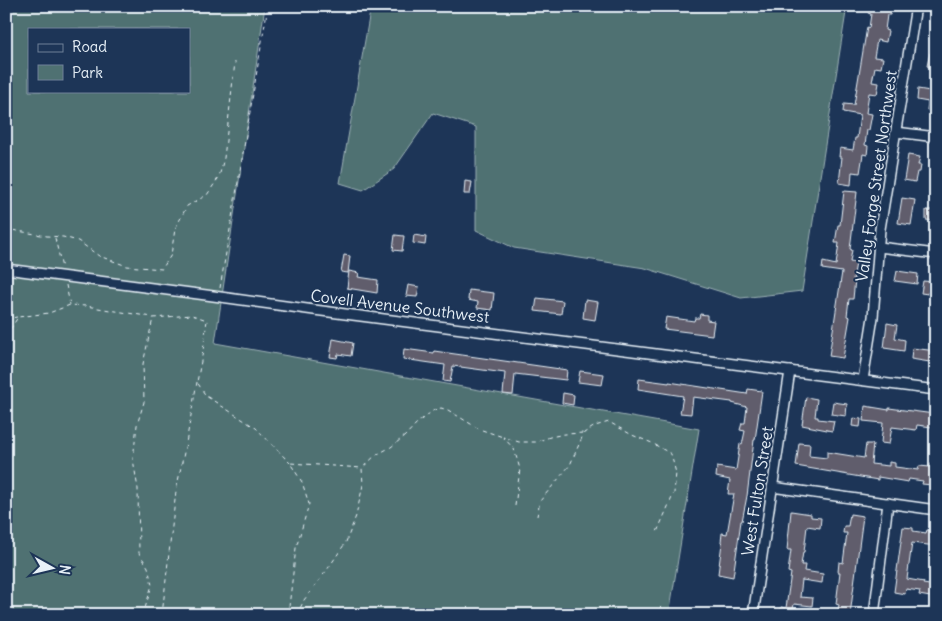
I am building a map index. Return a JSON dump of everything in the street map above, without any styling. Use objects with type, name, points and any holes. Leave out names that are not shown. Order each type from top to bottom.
[{"type":"street","name":"Valley Forge Street Northwest","points":[[863,380],[873,317],[878,247],[916,6]]},
{"type":"street","points":[[896,132],[936,137]]},
{"type":"street","points":[[878,247],[936,254]]},
{"type":"street","name":"Covell Avenue Southwest","points":[[6,269],[323,312],[936,390]]},
{"type":"street","name":"West Fulton Street","points":[[753,615],[790,371]]},
{"type":"street","points":[[772,487],[936,510]]},
{"type":"street","points":[[880,615],[875,614],[888,503]]},
{"type":"path","points":[[219,297],[268,6]]},
{"type":"path","points":[[6,229],[63,237],[78,241],[99,256],[127,266],[162,269],[171,255],[175,229],[187,206],[207,195],[219,177],[224,158],[235,62]]},
{"type":"path","points":[[55,237],[62,269]]},
{"type":"path","points":[[65,284],[70,305]]},
{"type":"path","points":[[6,319],[48,313],[70,305],[153,318],[192,315],[207,320],[203,351],[176,491],[162,615]]},
{"type":"path","points":[[6,336],[18,317]]},
{"type":"path","points":[[143,615],[152,585],[148,567],[139,553],[138,489],[133,459],[137,425],[144,402],[143,364],[153,318]]},
{"type":"path","points":[[197,382],[206,396],[256,428],[290,463],[302,482],[309,504],[296,548],[288,615]]},
{"type":"path","points":[[290,463],[362,468],[376,455],[405,436],[418,422],[434,410],[441,408],[448,410],[479,429],[519,442],[536,442],[565,434],[584,434]]},
{"type":"path","points":[[537,516],[540,501],[570,465],[584,434],[595,426],[609,422],[671,454],[676,473],[674,493],[657,532]]},
{"type":"path","points":[[503,437],[514,449],[520,469],[515,506]]},
{"type":"path","points":[[297,615],[304,600],[346,542],[356,516],[363,485],[362,468]]},
{"type":"green space","points":[[6,6],[265,6],[215,343],[699,429],[669,615],[6,615]]},
{"type":"green space","points":[[371,6],[847,6],[802,291],[741,298],[645,268],[514,248],[476,230],[476,127],[433,113],[394,169],[363,190],[340,183]]},
{"type":"building","points":[[891,6],[890,15],[887,15],[885,30],[888,31],[886,42],[877,40],[874,57],[883,58],[881,68],[875,67],[872,82],[879,83],[877,94],[869,93],[866,113],[872,114],[865,145],[868,146],[867,155],[863,154],[860,173],[852,172],[851,185],[839,183],[842,157],[839,157],[840,148],[853,150],[855,138],[857,138],[860,115],[843,112],[844,104],[854,105],[867,27],[869,28],[871,14],[868,13],[869,7]]},
{"type":"building","points":[[930,53],[936,54],[936,68],[927,66]]},
{"type":"building","points":[[918,89],[936,92],[936,111],[927,110],[928,102],[917,100]]},
{"type":"building","points":[[908,155],[920,157],[918,165],[921,165],[920,172],[917,172],[915,182],[904,180]]},
{"type":"building","points":[[465,181],[472,182],[470,194],[464,194]]},
{"type":"building","points":[[844,191],[857,192],[850,249],[852,250],[850,262],[856,263],[853,279],[855,279],[853,299],[849,299],[847,316],[850,317],[843,358],[829,356],[842,272],[822,269],[823,262],[836,265],[839,243],[835,243],[838,225],[840,225]]},
{"type":"building","points":[[902,198],[915,200],[911,225],[898,223]]},
{"type":"building","points":[[926,210],[936,210],[936,221],[926,220]]},
{"type":"building","points":[[395,235],[404,236],[402,251],[393,250]]},
{"type":"building","points":[[414,235],[426,237],[425,245],[413,243]]},
{"type":"building","points":[[344,255],[350,256],[348,273],[341,272]]},
{"type":"building","points":[[349,271],[359,273],[358,277],[378,280],[377,293],[347,288]]},
{"type":"building","points":[[897,271],[918,274],[917,284],[895,281]]},
{"type":"building","points":[[923,281],[936,282],[936,293],[921,293]]},
{"type":"building","points":[[408,285],[419,287],[417,297],[406,296]]},
{"type":"building","points":[[469,290],[494,293],[492,310],[477,308],[478,302],[468,300]]},
{"type":"building","points":[[537,298],[563,301],[561,314],[535,311]]},
{"type":"building","points":[[585,300],[598,302],[595,320],[583,318]]},
{"type":"building","points":[[700,314],[707,315],[707,320],[714,321],[712,335],[664,329],[666,317],[694,321],[695,318],[699,318]]},
{"type":"building","points":[[887,323],[897,325],[895,338],[905,340],[904,351],[884,348]]},
{"type":"building","points":[[333,339],[353,343],[351,356],[338,354],[337,358],[330,357]]},
{"type":"building","points":[[912,348],[936,351],[936,363],[911,359]]},
{"type":"building","points":[[404,349],[434,353],[434,351],[567,370],[566,380],[515,374],[513,395],[503,394],[505,373],[453,366],[450,382],[443,381],[445,365],[403,359]]},
{"type":"building","points":[[580,371],[604,374],[602,385],[578,382]]},
{"type":"building","points":[[639,379],[747,394],[748,389],[762,391],[733,577],[718,574],[722,533],[727,534],[734,494],[728,494],[730,480],[716,477],[717,467],[736,470],[740,444],[742,445],[745,431],[740,430],[742,423],[745,423],[747,407],[732,402],[693,397],[691,414],[680,413],[683,396],[638,389]]},
{"type":"building","points":[[563,393],[574,395],[573,405],[562,403]]},
{"type":"building","points":[[806,397],[817,399],[815,417],[834,421],[832,431],[802,425]]},
{"type":"building","points":[[833,402],[847,404],[846,416],[831,414]]},
{"type":"building","points":[[865,406],[934,414],[932,427],[917,425],[916,430],[892,427],[889,444],[881,443],[883,423],[863,421]]},
{"type":"building","points":[[853,418],[861,419],[860,427],[852,426]]},
{"type":"building","points":[[799,443],[810,444],[809,456],[827,458],[827,452],[864,458],[866,444],[873,444],[871,464],[889,466],[889,462],[895,463],[895,467],[918,470],[919,466],[930,467],[930,464],[936,465],[936,483],[932,482],[932,485],[922,484],[923,481],[909,479],[908,482],[878,477],[878,480],[796,466]]},
{"type":"building","points":[[791,511],[811,514],[811,517],[821,518],[820,528],[807,526],[801,565],[805,565],[804,571],[823,574],[822,583],[802,580],[800,597],[813,598],[812,606],[794,604],[792,615],[780,615],[781,607],[786,608],[791,573],[788,572],[791,550],[787,550]]},
{"type":"building","points":[[850,514],[863,516],[850,615],[837,615],[839,605],[836,604],[840,572],[838,572],[839,562],[843,563],[847,533],[843,533],[844,526],[848,526]]},
{"type":"building","points":[[903,527],[913,528],[913,531],[926,533],[927,530],[936,531],[936,546],[912,543],[907,579],[936,586],[936,598],[919,595],[920,591],[906,589],[905,594],[894,592]]}]
